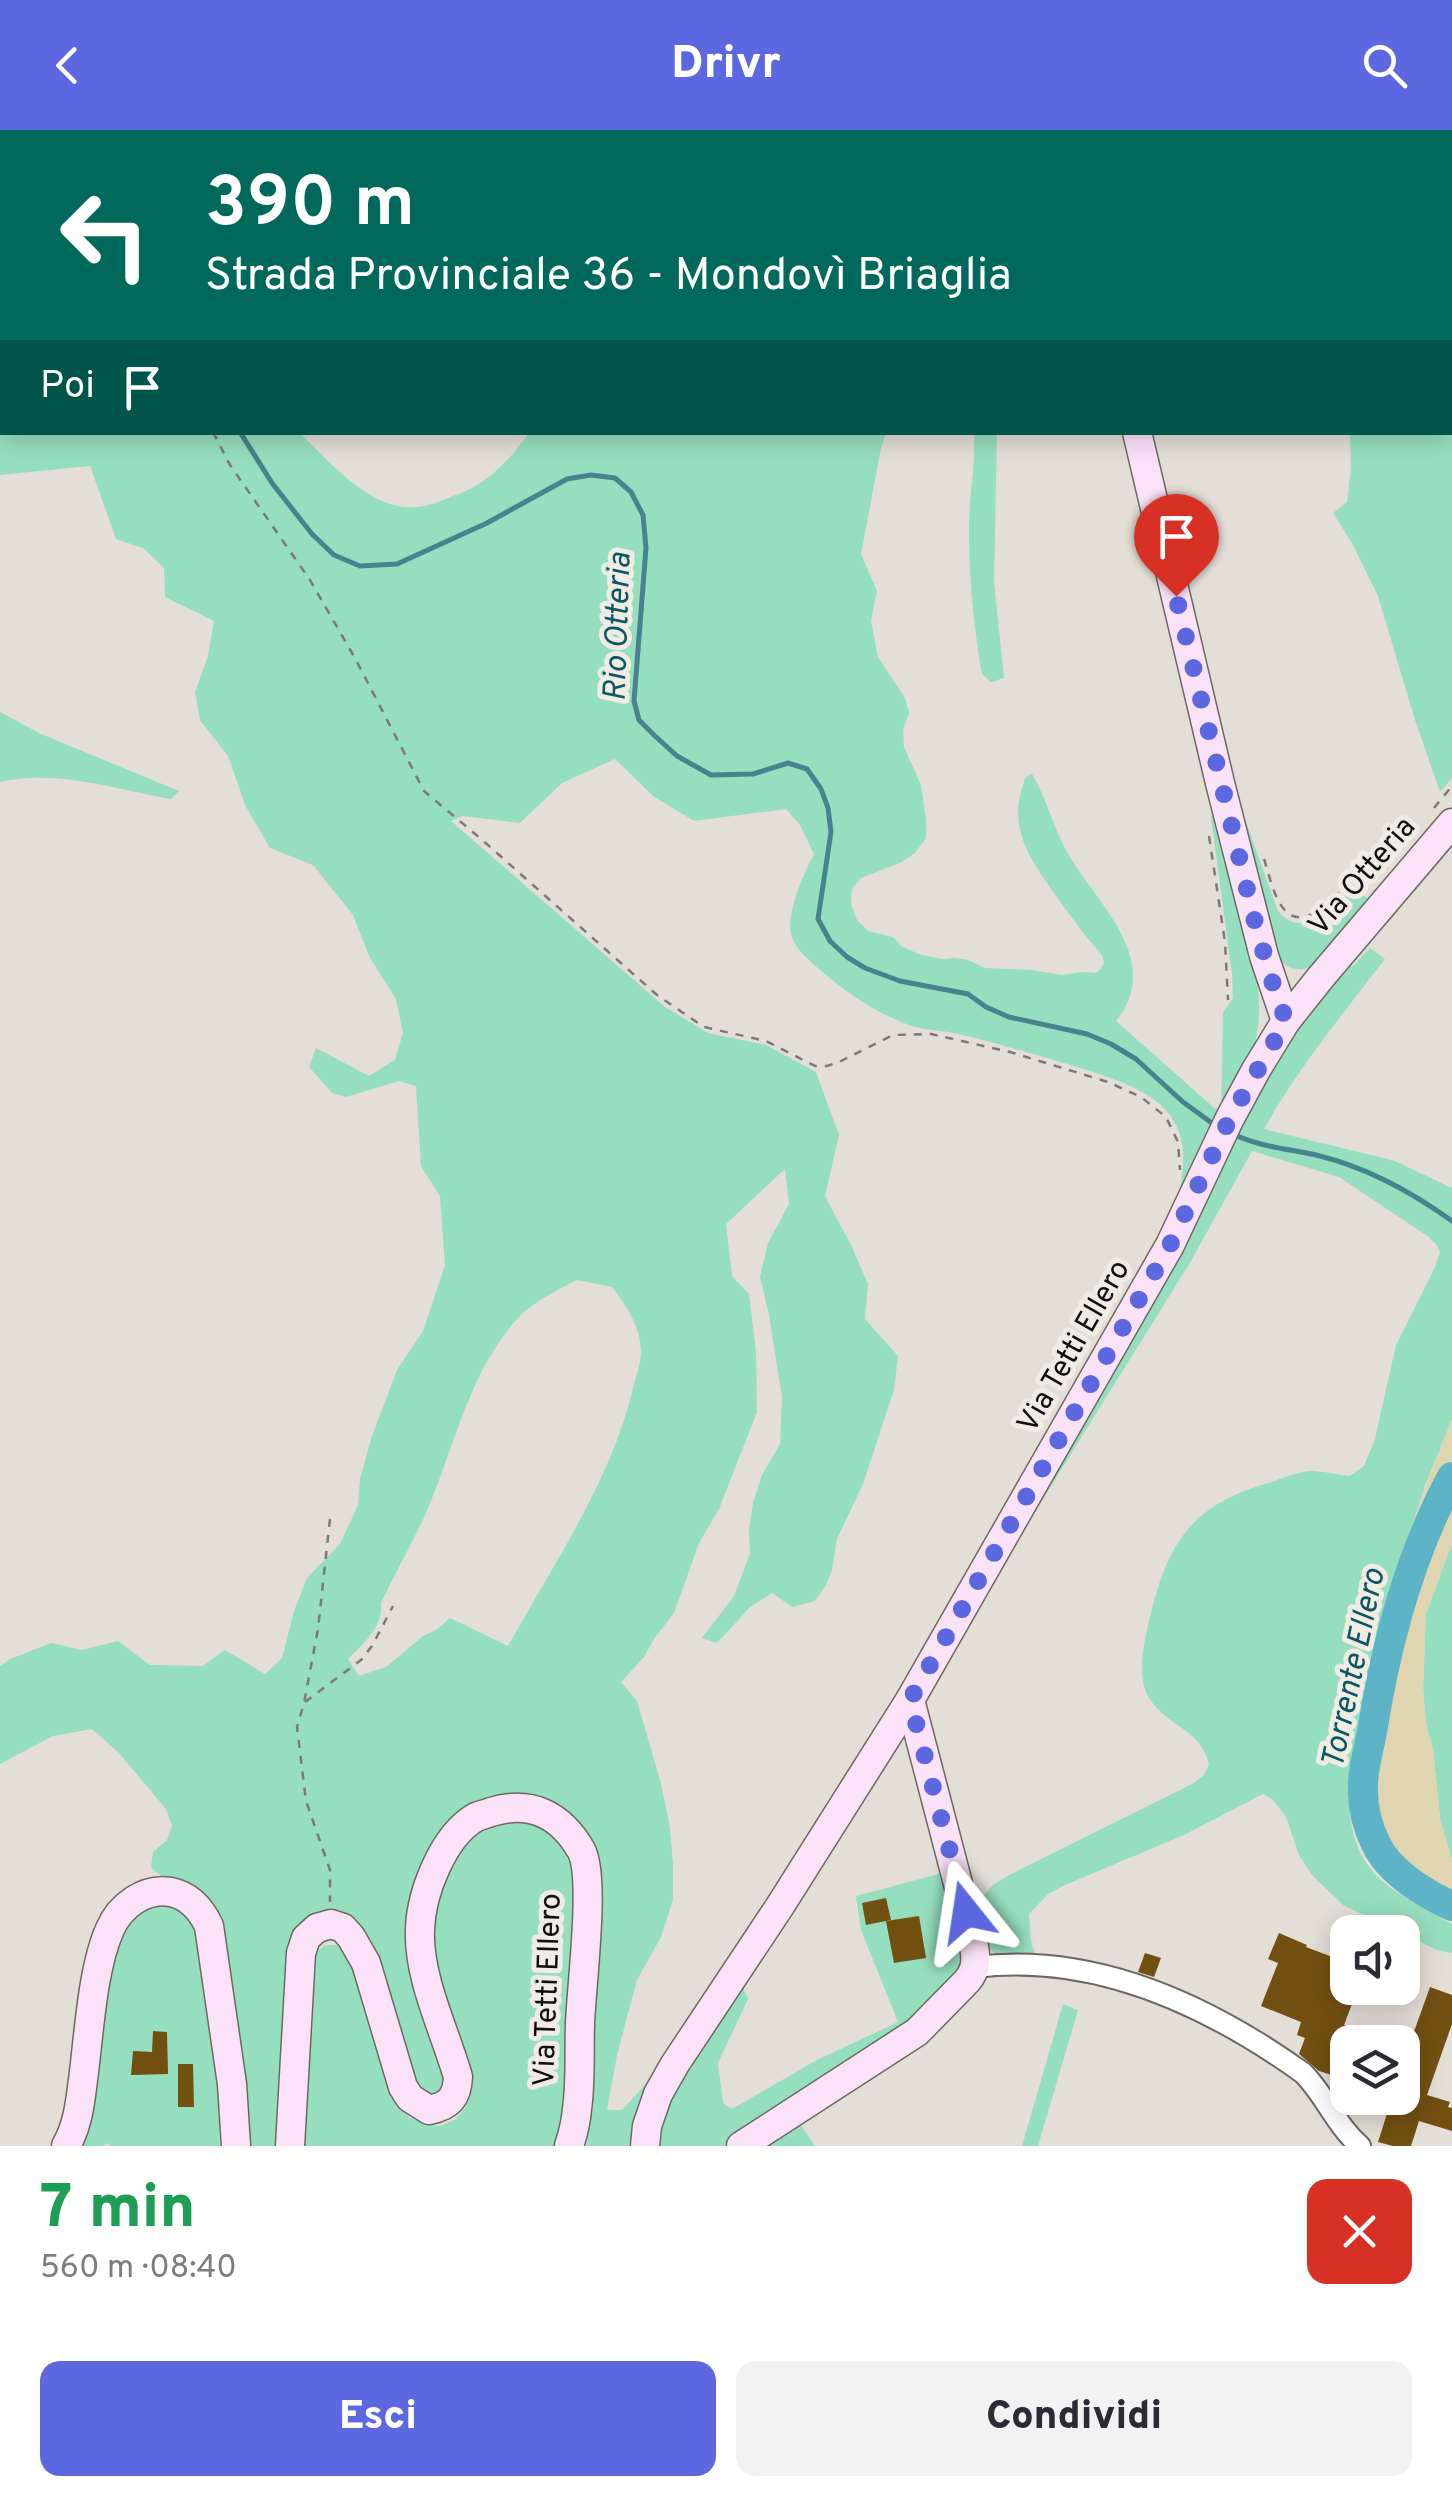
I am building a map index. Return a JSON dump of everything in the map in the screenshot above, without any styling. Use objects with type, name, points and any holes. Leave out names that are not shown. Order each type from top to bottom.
[{"type":"main road","points":[[1139,435],[1220,783],[1264,956],[1286,1021]]},
{"type":"main road","name":"Via Otteria","points":[[1286,1021],[1440,819]]},
{"type":"main road","name":"Via Tetti Ellero","points":[[644,2146],[658,2094],[675,2064],[910,1700],[1170,1245],[1224,1130],[1286,1021]]},
{"type":"main road","points":[[742,2146],[917,2032],[968,1982],[975,1967],[973,1940],[910,1700]]},
{"type":"main road","name":"Via Tetti Ellero","points":[[331,1924],[351,1936],[366,1963],[410,2098],[429,2110],[448,2104],[455,2095],[458,2077],[424,1969],[420,1931],[432,1875],[458,1833],[476,1817],[516,1806],[534,1808],[568,1832],[584,1858],[587,1905],[578,2106],[570,2146]]},
{"type":"main road","points":[[66,2146],[76,2121],[97,1976],[110,1928],[131,1902],[165,1891],[192,1902],[209,1926],[232,2084],[236,2146]]},
{"type":"main road","points":[[290,2146],[301,1954],[306,1938],[317,1928],[331,1924]]},
{"type":"street","points":[[975,1967],[1082,1969],[1186,2003],[1303,2073],[1338,2124],[1360,2146]]},
{"type":"path","points":[[215,435],[230,466],[310,580],[424,792],[657,995],[704,1027],[766,1041],[815,1066],[839,1062],[894,1035],[930,1034],[1010,1052],[1108,1082],[1141,1097],[1166,1116],[1178,1146],[1178,1179]]},
{"type":"path","points":[[1440,819],[1452,786]]},
{"type":"path","points":[[1208,825],[1225,942],[1228,1000]]},
{"type":"path","points":[[1262,854],[1280,905],[1294,917],[1311,914],[1332,897],[1360,886],[1380,872]]},
{"type":"path","points":[[330,1518],[318,1629],[297,1726],[306,1801],[330,1870],[331,1924]]},
{"type":"path","points":[[304,1703],[362,1660],[393,1606]]},
{"type":"green space","points":[[0,435],[302,435],[367,493],[399,506],[415,507],[439,502],[486,479],[527,435],[885,435],[861,554],[877,591],[871,621],[878,657],[905,698],[909,713],[903,730],[904,747],[921,785],[926,838],[915,853],[900,863],[861,878],[852,889],[851,904],[857,920],[868,931],[893,937],[901,946],[921,955],[968,960],[985,968],[1062,975],[1096,973],[1101,969],[1102,955],[1044,879],[1022,838],[1020,794],[1026,777],[1032,774],[1067,852],[1121,933],[1130,954],[1133,976],[1129,998],[1116,1021],[1221,1114],[1223,1012],[1233,998],[1211,817],[1214,800],[1255,958],[1258,1025],[1254,1048],[1179,1199],[1183,1161],[1180,1134],[1170,1115],[1149,1096],[1113,1079],[1057,1061],[967,1036],[909,1025],[850,994],[804,955],[790,926],[795,898],[814,854],[800,825],[786,809],[694,821],[653,796],[615,759],[562,783],[520,823],[462,816],[451,821],[665,1007],[708,1033],[766,1045],[816,1072],[839,1135],[825,1196],[868,1284],[865,1319],[898,1356],[894,1390],[863,1484],[837,1539],[826,1585],[815,1601],[792,1607],[772,1593],[749,1608],[717,1643],[702,1638],[734,1596],[750,1554],[753,1503],[762,1475],[780,1444],[782,1397],[760,1277],[768,1243],[789,1204],[785,1169],[726,1224],[732,1276],[749,1294],[756,1352],[757,1412],[719,1509],[699,1543],[674,1613],[644,1657],[621,1682],[637,1701],[660,1780],[673,1862],[673,1900],[661,1937],[637,1980],[607,2110],[622,2110],[661,2067],[635,2146],[586,2146],[593,2085],[593,1852],[499,1800],[420,1883],[449,2076],[441,2092],[432,2096],[415,2085],[373,1944],[351,1919],[318,1915],[282,2146],[246,2146],[218,1915],[203,1896],[169,1881],[151,1867],[153,1852],[167,1840],[172,1825],[166,1809],[119,1753],[92,1729],[53,1736],[0,1764],[0,1666],[51,1643],[82,1650],[118,1641],[150,1665],[203,1666],[225,1650],[265,1674],[282,1658],[307,1578],[340,1544],[358,1505],[360,1479],[371,1439],[397,1370],[423,1331],[445,1265],[440,1196],[421,1166],[416,1086],[399,1081],[346,1097],[332,1093],[309,1067],[316,1048],[369,1076],[395,1060],[403,1033],[396,999],[369,956],[353,915],[313,865],[270,848],[246,807],[228,756],[200,720],[195,692],[208,656],[214,621],[165,597],[164,568],[143,548],[116,539],[90,466],[0,475]],"holes":[[[577,1280],[612,1287],[627,1309],[640,1341],[641,1359],[623,1422],[580,1521],[508,1646],[450,1618],[386,1667],[359,1676],[348,1659],[376,1627],[381,1603],[426,1513],[464,1411],[501,1339],[531,1307]]]},
{"type":"green space","points":[[974,435],[997,435],[994,582],[1004,678],[991,682],[982,674],[971,587],[969,521]]},
{"type":"green space","points":[[1350,435],[1452,435],[1452,778],[1440,792],[1378,596],[1333,513],[1347,502]]},
{"type":"green space","points":[[0,712],[41,734],[179,791],[171,799],[64,779],[0,782]]},
{"type":"green space","points":[[1237,805],[1278,911],[1286,919],[1308,921],[1339,899],[1359,892],[1370,900],[1312,967],[1291,968],[1275,954]]},
{"type":"green space","points":[[1370,948],[1385,959],[1306,1063],[1264,1129],[1395,1161],[1452,1188],[1452,1419],[1425,1486],[1375,1642],[1349,1790],[1350,1818],[1364,1859],[1391,1888],[1452,1924],[1452,1953],[1420,1942],[1420,1915],[1364,1915],[1343,1905],[1312,1875],[1299,1855],[1286,1817],[1263,1794],[1184,1835],[1048,1894],[1029,1914],[1031,1942],[1038,1962],[1002,1961],[988,1947],[975,1905],[993,1885],[1194,1783],[1209,1764],[1197,1741],[1153,1704],[1142,1674],[1144,1644],[1157,1591],[1175,1547],[1187,1530],[1220,1503],[1290,1475],[1312,1471],[1350,1476],[1364,1466],[1375,1439],[1396,1345],[1440,1252],[1429,1237],[1339,1177],[1252,1151],[1188,1266],[995,1576],[1240,1122],[1292,1034],[1348,964],[1352,967]]},
{"type":"green space","points":[[1452,1543],[1452,1860],[1440,1818],[1423,1688],[1426,1614]]},
{"type":"green space","points":[[520,1819],[543,1830],[559,1845],[578,1887],[565,2146],[300,2146],[314,1955],[325,1945],[338,1945],[356,1974],[390,2091],[399,2106],[409,2117],[440,2126],[456,2119],[466,2107],[471,2091],[470,2071],[434,1966],[432,1900],[454,1854],[485,1824]]},
{"type":"green space","points":[[946,1872],[961,1932],[962,1971],[902,2030],[729,2146],[655,2146],[678,2081],[740,1981],[748,1999],[718,2063],[723,2103],[732,2109],[815,2061],[898,2022],[861,1930],[856,1896]]},
{"type":"green space","points":[[177,1903],[197,1929],[217,2063],[220,2146],[79,2146],[111,1963],[120,1936],[129,1919],[142,1907]]},
{"type":"green space","points":[[1063,2004],[1078,2010],[1038,2146],[1022,2146]]},
{"type":"green space","points":[[796,2118],[815,2146],[754,2146]]},
{"type":"sand","points":[[1452,1419],[1452,1543],[1426,1614],[1423,1688],[1440,1818],[1452,1860],[1452,1914],[1405,1888],[1376,1862],[1356,1823],[1350,1786],[1385,1613],[1409,1534]]},
{"type":"building","points":[[886,1898],[891,1920],[866,1925],[862,1903]]},
{"type":"building","points":[[919,1916],[926,1958],[894,1963],[886,1921]]},
{"type":"building","points":[[1279,1933],[1330,1956],[1330,2005],[1352,2005],[1344,2025],[1330,2025],[1330,2074],[1319,2071],[1299,2054],[1305,2038],[1297,2035],[1301,2022],[1261,2006],[1278,1963],[1268,1959]]},
{"type":"building","points":[[1145,1953],[1161,1958],[1154,1977],[1138,1972]]},
{"type":"building","points":[[1430,1987],[1452,1995],[1452,2024],[1427,2095],[1450,2102],[1452,2131],[1419,2121],[1411,2146],[1393,2146],[1378,2142],[1387,2115],[1420,2115],[1420,2025],[1416,2025]]},
{"type":"building","points":[[153,2031],[167,2032],[168,2074],[131,2075],[133,2051],[152,2052]]},
{"type":"building","points":[[178,2064],[193,2064],[194,2107],[178,2107]]},
{"type":"waterway","name":"Rio Otteria","points":[[242,435],[272,483],[312,534],[334,555],[360,566],[397,564],[487,523],[567,479],[591,475],[615,478],[631,492],[643,515],[646,548],[634,701],[639,720],[677,756],[711,775],[753,774],[788,763],[807,769],[828,808],[831,832],[818,919],[830,941],[865,968],[900,981],[968,994],[1009,1017],[1087,1034],[1111,1044],[1136,1059],[1216,1126]]},
{"type":"waterway","name":"Rio Otteria","points":[[1231,1133],[1373,1174],[1452,1221]]},
{"type":"waterway","name":"Torrente Ellero","points":[[1452,1477],[1423,1538],[1401,1601],[1378,1699],[1363,1793],[1368,1823],[1382,1854],[1409,1881],[1452,1906]]},
{"type":"route","points":[[966,1912],[910,1700],[1170,1245],[1230,1118],[1286,1021],[1255,922],[1176,596]]}]
